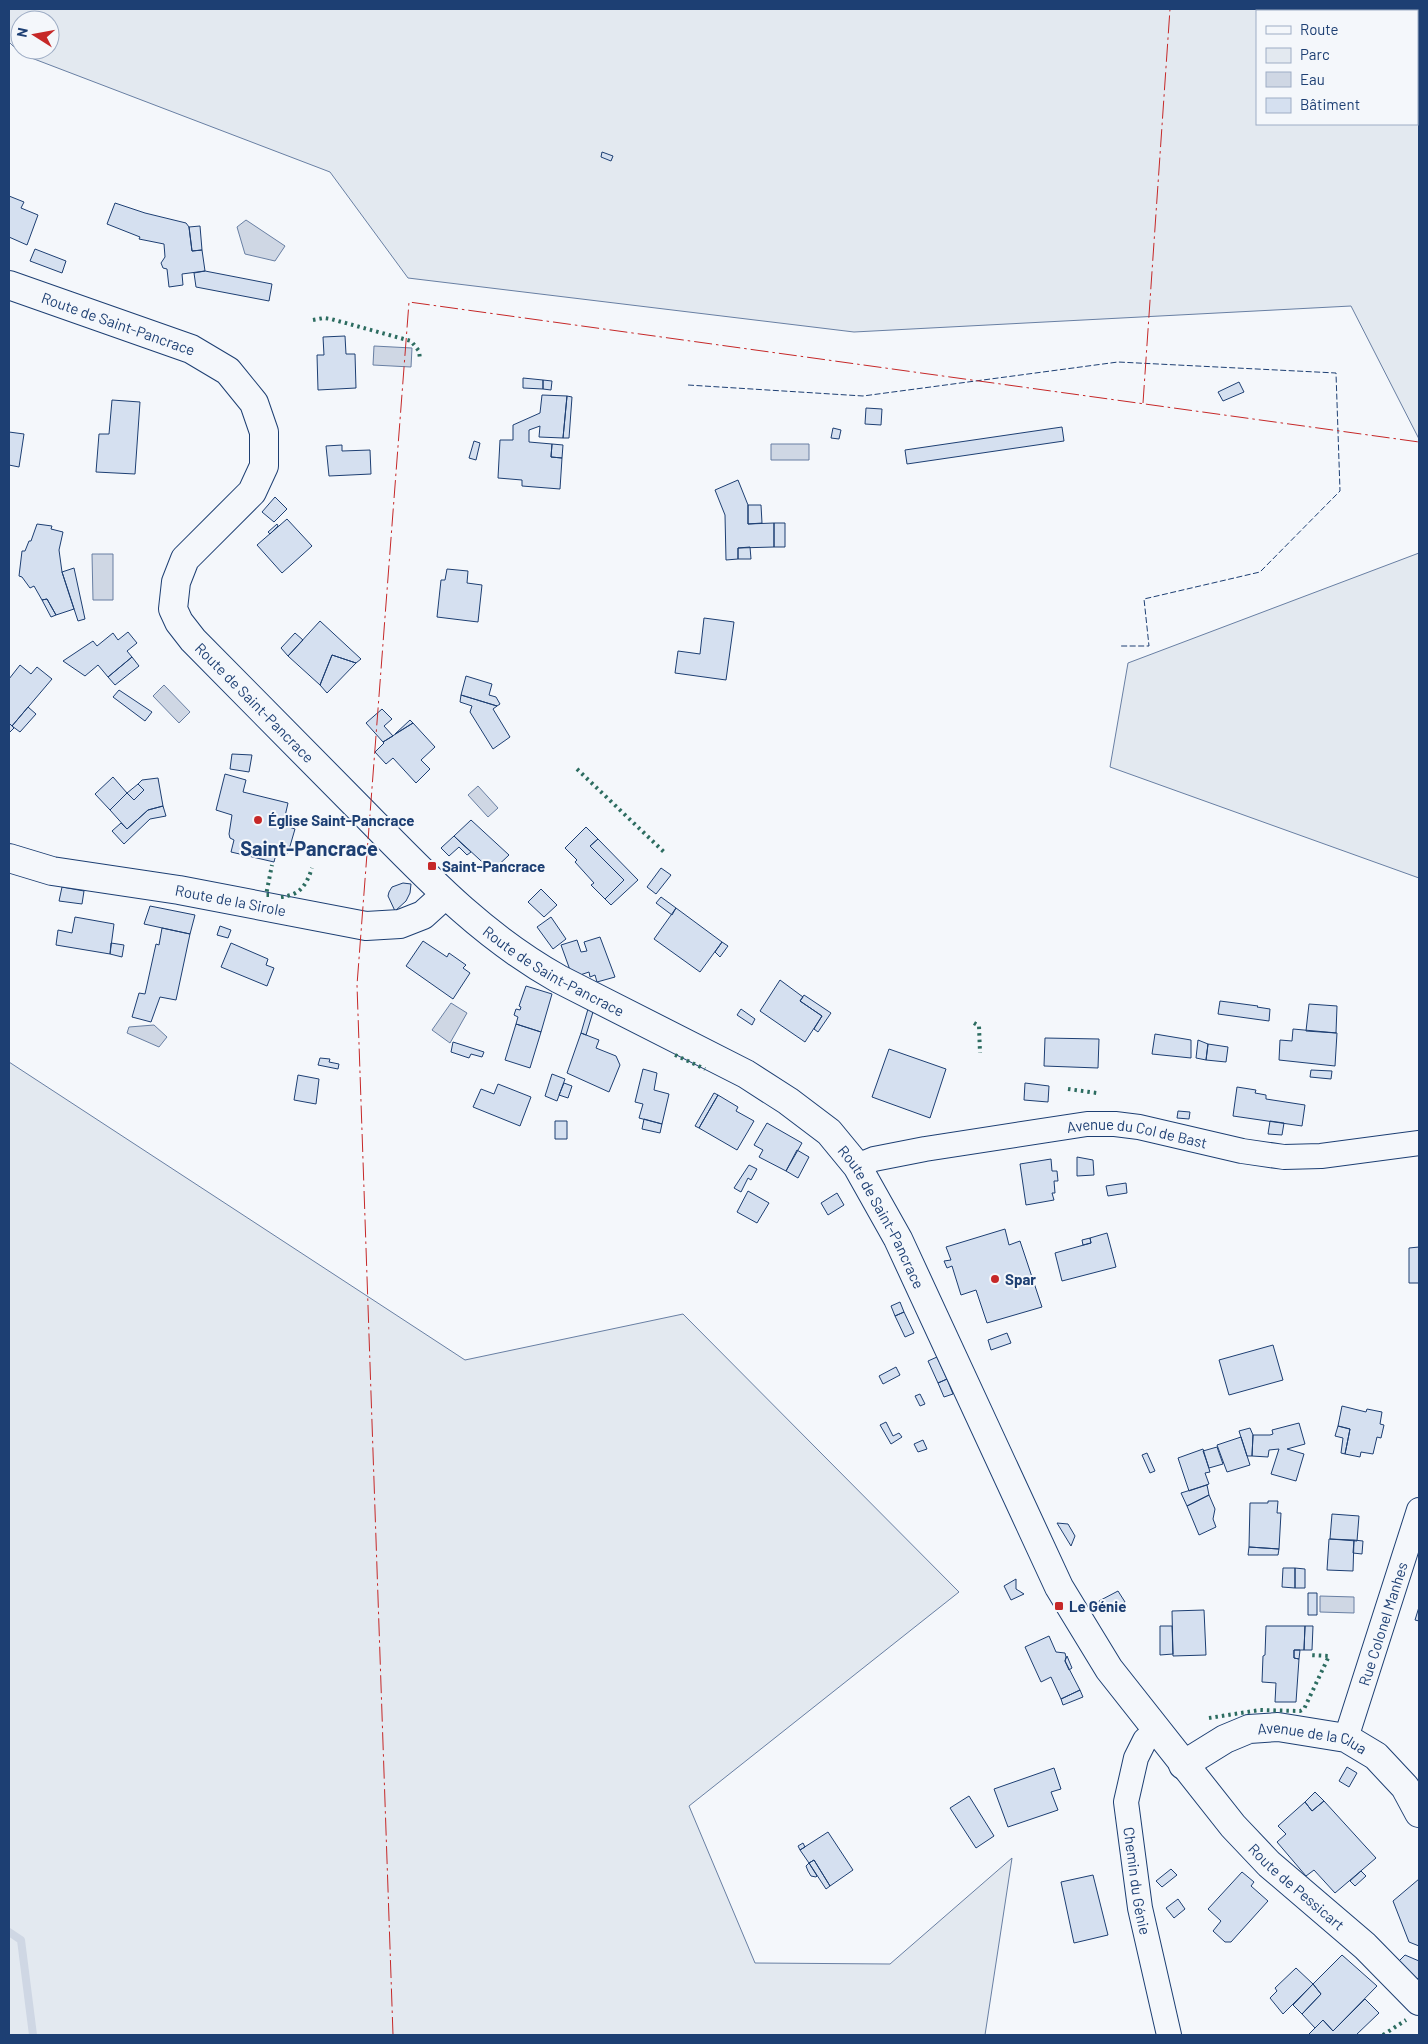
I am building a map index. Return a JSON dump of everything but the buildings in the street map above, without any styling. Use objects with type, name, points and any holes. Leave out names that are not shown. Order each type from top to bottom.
[{"type":"street","name":"Route de Saint-Pancrace","points":[[9,285],[190,349],[228,371],[254,402],[264,432],[264,466],[252,492],[185,559],[176,582],[173,609],[179,622],[193,640],[445,895],[485,930],[536,966],[746,1074],[788,1101],[828,1132],[857,1166],[898,1239],[1059,1587],[1109,1669],[1183,1764]]},
{"type":"street","name":"Route de la Sirole","points":[[9,858],[52,871],[179,890],[366,926],[400,924],[423,915],[445,895]]},
{"type":"street","name":"Avenue du Col de Bast","points":[[857,1166],[874,1160],[925,1149],[1087,1124],[1115,1124],[1139,1127],[1242,1151],[1284,1157],[1320,1156],[1419,1144]]},
{"type":"street","name":"Rue Colonel Manhes","points":[[1346,1738],[1419,1510]]},
{"type":"street","name":"Avenue de la Clua","points":[[1183,1764],[1225,1739],[1249,1729],[1278,1727],[1346,1738],[1376,1756],[1405,1788],[1419,1813]]},
{"type":"street","name":"Chemin du Génie","points":[[1156,1730],[1145,1740],[1136,1758],[1126,1802],[1140,1908],[1169,2035]]},
{"type":"street","name":"Route de Pessicart","points":[[1183,1764],[1233,1826],[1269,1864],[1365,1946],[1419,2001]]},
{"type":"green space","points":[[9,9],[1419,9],[1419,439],[1351,306],[854,332],[408,278],[330,172],[37,60],[60,60],[60,10],[10,10],[10,43]]},
{"type":"green space","points":[[1419,553],[1419,878],[1110,767],[1128,663]]},
{"type":"green space","points":[[9,1062],[465,1360],[683,1314],[959,1592],[689,1806],[755,1963],[890,1964],[1012,1858],[985,2035],[9,2035]]},
{"type":"water","points":[[246,220],[285,246],[275,261],[245,254],[237,227]]},
{"type":"water","points":[[374,346],[412,348],[411,367],[373,365]]},
{"type":"water","points":[[771,444],[809,444],[809,460],[771,460]]},
{"type":"water","points":[[92,554],[113,554],[113,600],[93,600]]},
{"type":"water","points":[[164,685],[190,712],[179,723],[153,696]]},
{"type":"water","points":[[478,786],[498,808],[488,817],[468,795]]},
{"type":"water","points":[[451,1003],[467,1013],[450,1043],[432,1030]]},
{"type":"water","points":[[154,1025],[167,1037],[159,1047],[127,1033],[129,1027]]},
{"type":"water","points":[[1320,1596],[1354,1597],[1354,1613],[1320,1612]]},
{"type":"waterway","points":[[9,1932],[21,1940],[33,2035]]},
{"type":"hedge","points":[[313,320],[331,319],[411,341],[419,351],[420,359]]},
{"type":"hedge","points":[[577,769],[664,852]]},
{"type":"hedge","points":[[269,895],[266,895],[272,865]]},
{"type":"hedge","points":[[281,897],[298,892],[305,885],[312,868]]},
{"type":"hedge","points":[[974,1023],[979,1026],[980,1053]]},
{"type":"hedge","points":[[675,1055],[705,1069]]},
{"type":"hedge","points":[[1068,1089],[1097,1093]]},
{"type":"hedge","points":[[1209,1718],[1260,1710],[1300,1711],[1304,1709],[1329,1656],[1309,1655]]},
{"type":"hedge","points":[[1383,2035],[1406,2020]]},
{"type":"fence","points":[[688,385],[863,396],[1118,362],[1336,373],[1340,491],[1260,572],[1144,599],[1149,646],[1120,646]]},
{"type":"power","points":[[1143,403],[1170,9]]},
{"type":"power","points":[[393,2035],[357,985],[409,302],[1419,442]]},
{"type":"place","name":"Église Saint-Pancrace","points":[[258,820]]},
{"type":"place","name":"Saint-Pancrace","points":[[432,866]]},
{"type":"place","name":"Spar","points":[[995,1279]]},
{"type":"place","name":"Le Génie","points":[[1059,1606]]},
{"type":"district","name":"Saint-Pancrace","points":[[309,848]]}]
